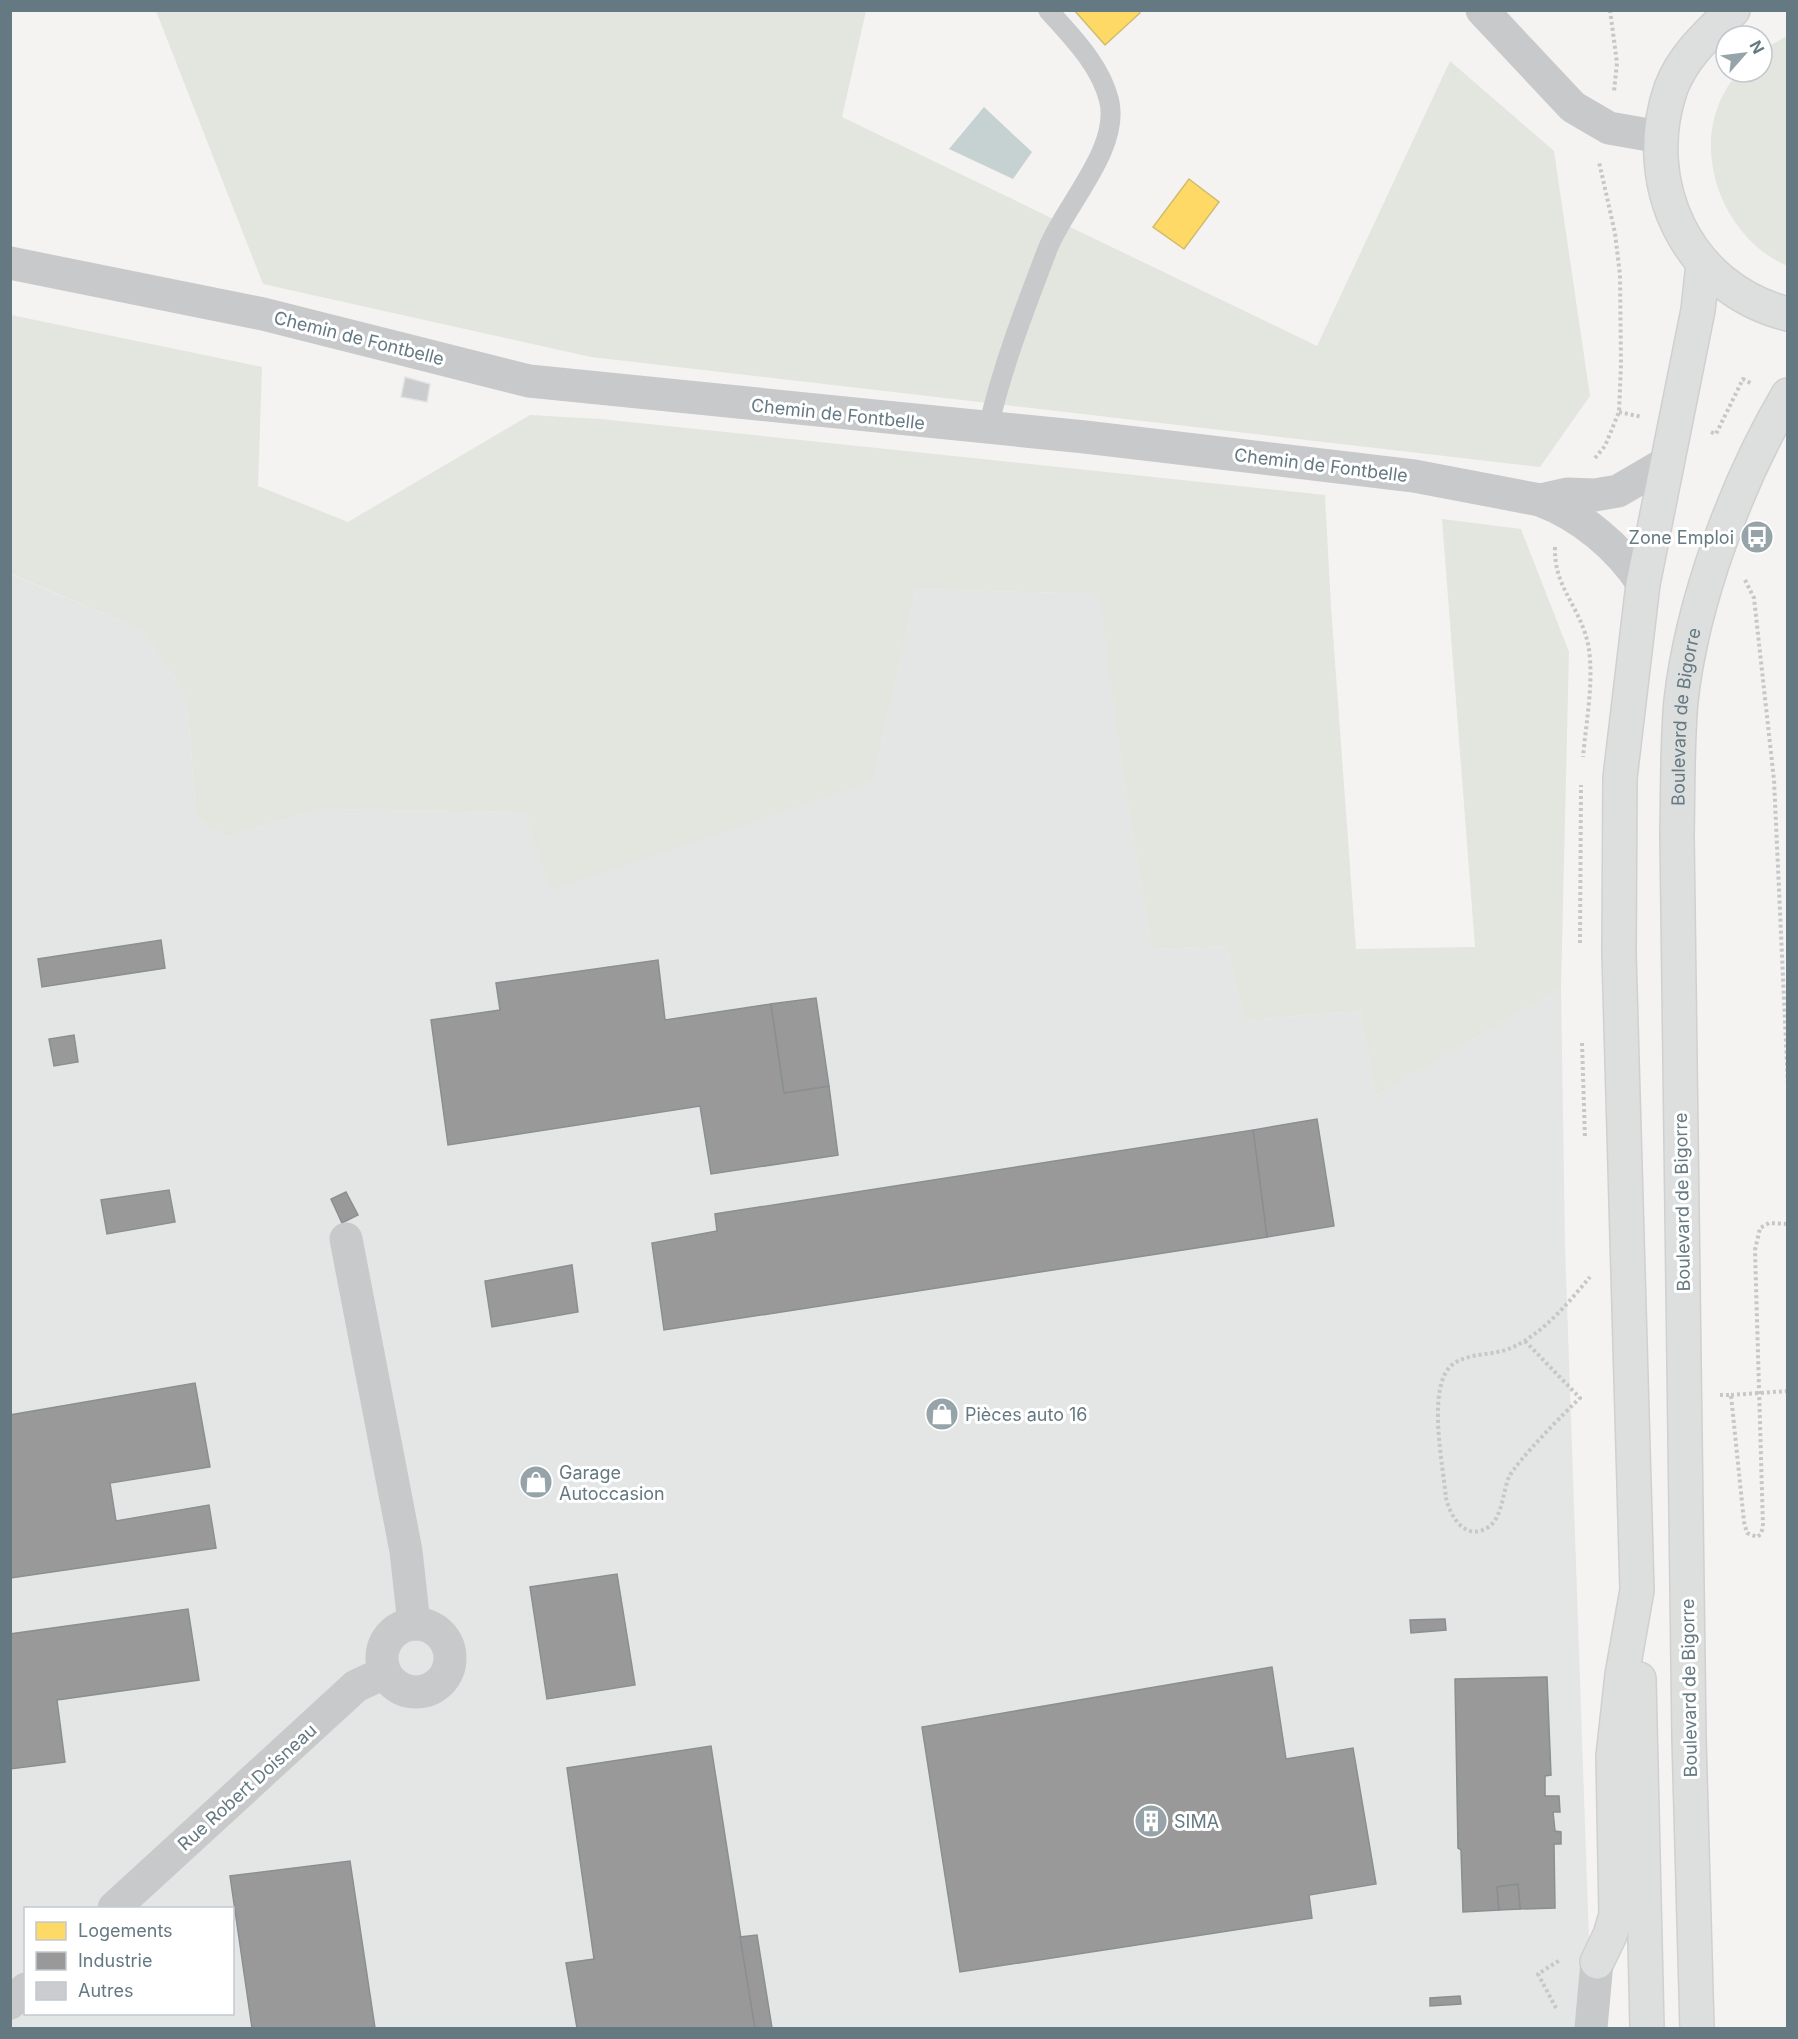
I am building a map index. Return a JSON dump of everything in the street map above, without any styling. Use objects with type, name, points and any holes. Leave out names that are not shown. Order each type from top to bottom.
[{"type":"main road","points":[[1710,10],[1698,42],[1672,86],[1660,137],[1663,183],[1677,226],[1703,264],[1734,291],[1769,309],[1788,314]]},
{"type":"main road","points":[[1698,42],[1733,10]]},
{"type":"main road","points":[[1647,2028],[1618,885],[1620,778],[1643,584],[1698,310],[1703,264]]},
{"type":"main road","name":"Boulevard de Bigorre","points":[[1697,2028],[1689,1726],[1677,834],[1681,710],[1700,612],[1723,535],[1764,439],[1788,395]]},
{"type":"main road","points":[[1582,1958],[1610,1935],[1616,1915],[1613,1756],[1622,1675],[1637,1590]]},
{"type":"street","points":[[1482,10],[1573,106],[1609,128],[1660,137]]},
{"type":"street","name":"Chemin de Fontbelle","points":[[10,263],[263,314],[529,381],[1085,437],[1402,474],[1556,501],[1618,491],[1666,463]]},
{"type":"street","points":[[1556,501],[1626,558],[1643,584]]},
{"type":"street","points":[[346,1239],[406,1551],[414,1624]]},
{"type":"street","points":[[414,1624],[427,1626],[446,1641],[450,1652],[446,1675],[436,1686],[423,1692],[412,1693],[399,1689],[384,1672],[382,1653],[385,1642],[403,1626],[414,1624]]},
{"type":"street","name":"Rue Robert Doisneau","points":[[115,1907],[356,1686],[384,1672]]},
{"type":"street","points":[[1582,1958],[1591,2028]]},
{"type":"street","points":[[10,2003],[24,1991]]},
{"type":"lane","points":[[988,429],[1000,376],[1049,245],[1099,156],[1110,124],[1109,101],[1099,74],[1078,44],[1048,10]]},
{"type":"path","points":[[1583,761],[1589,652],[1585,632],[1558,576],[1556,501],[1605,446],[1619,412],[1620,275],[1615,233],[1599,160],[1609,128],[1617,63],[1610,10]]},
{"type":"path","points":[[1742,574],[1754,598],[1774,780],[1788,1086]]},
{"type":"path","points":[[1580,944],[1581,783]]},
{"type":"path","points":[[1582,1035],[1586,1150]]},
{"type":"path","points":[[1731,1395],[1744,1522],[1746,1533],[1756,1538],[1761,1534],[1763,1527],[1756,1238],[1760,1228],[1769,1223],[1788,1224]]},
{"type":"path","points":[[1589,1265],[1590,1289]]},
{"type":"path","points":[[1525,1341],[1580,1398],[1509,1476],[1497,1516],[1488,1527],[1476,1531],[1466,1529],[1449,1513],[1446,1498],[1438,1404],[1440,1388],[1446,1372],[1457,1362],[1509,1349],[1525,1341],[1567,1304],[1590,1277]]},
{"type":"path","points":[[1713,1395],[1788,1391]]},
{"type":"path","points":[[1558,2011],[1539,1974],[1582,1958]]},
{"type":"shaded area","points":[[156,11],[866,11],[842,117],[1317,346],[1450,61],[1554,151],[1590,396],[1540,467],[591,357],[263,284]]},
{"type":"shaded area","points":[[1787,36],[1787,266],[1763,251],[1742,231],[1726,207],[1716,181],[1711,152],[1713,124],[1722,97],[1731,84],[1774,84],[1774,43]]},
{"type":"shaded area","points":[[984,107],[1032,152],[1013,179],[949,149]]},
{"type":"shaded area","points":[[11,315],[262,367],[258,486],[348,522],[530,415],[601,419],[1325,495],[1356,949],[1475,947],[1442,519],[1521,529],[1569,652],[1561,988],[1376,1096],[1360,1011],[1245,1020],[1227,946],[1152,949],[1121,762],[1100,594],[916,589],[873,782],[550,890],[525,812],[320,809],[226,837],[196,818],[187,697],[142,630],[11,574]]},
{"type":"shaded area","points":[[10,574],[142,630],[187,697],[196,818],[226,837],[320,809],[525,812],[550,889],[873,782],[916,589],[1101,594],[1121,762],[1152,949],[1227,946],[1245,1020],[1360,1011],[1376,1096],[1561,988],[1565,1245],[1592,2028],[11,2028]]},
{"type":"building: Logements","points":[[1074,10],[1138,10],[1140,13],[1105,45]]},
{"type":"building: Logements","points":[[1189,179],[1219,202],[1184,249],[1153,227]]},
{"type":"building: Industrie","points":[[161,940],[165,968],[42,987],[38,959]]},
{"type":"building: Industrie","points":[[658,960],[665,1020],[771,1004],[784,1093],[829,1086],[838,1155],[711,1174],[700,1106],[448,1145],[431,1020],[500,1010],[496,983]]},
{"type":"building: Industrie","points":[[816,998],[829,1086],[784,1093],[771,1004]]},
{"type":"building: Industrie","points":[[74,1035],[78,1062],[54,1066],[49,1039]]},
{"type":"building: Industrie","points":[[1317,1119],[1334,1226],[1267,1237],[1253,1130]]},
{"type":"building: Industrie","points":[[1253,1130],[1267,1237],[664,1330],[652,1243],[717,1231],[715,1214]]},
{"type":"building: Industrie","points":[[169,1190],[175,1222],[107,1234],[101,1200]]},
{"type":"building: Industrie","points":[[346,1192],[358,1215],[342,1223],[331,1199]]},
{"type":"building: Industrie","points":[[572,1265],[578,1312],[492,1327],[485,1281]]},
{"type":"building: Industrie","points":[[195,1383],[210,1467],[110,1483],[116,1521],[209,1505],[216,1548],[11,1578],[10,1415]]},
{"type":"building: Industrie","points":[[617,1574],[635,1685],[547,1699],[530,1587]]},
{"type":"building: Industrie","points":[[188,1609],[199,1680],[57,1700],[65,1762],[10,1769],[10,1634]]},
{"type":"building: Industrie","points":[[1445,1619],[1446,1630],[1411,1633],[1410,1620]]},
{"type":"building: Industrie","name":"SIMA","points":[[1272,1667],[1286,1759],[1353,1748],[1376,1884],[1309,1895],[1312,1918],[960,1972],[922,1727]]},
{"type":"building: Industrie","points":[[1547,1677],[1551,1775],[1545,1776],[1545,1796],[1559,1796],[1560,1812],[1553,1812],[1555,1831],[1561,1832],[1561,1844],[1554,1844],[1555,1908],[1520,1909],[1518,1884],[1497,1887],[1499,1910],[1463,1912],[1461,1850],[1458,1848],[1455,1679]]},
{"type":"building: Industrie","points":[[711,1746],[755,2028],[577,2028],[566,1963],[594,1959],[567,1768]]},
{"type":"building: Industrie","points":[[350,1861],[375,2028],[252,2028],[230,1876]]},
{"type":"building: Industrie","points":[[1518,1884],[1520,1909],[1499,1910],[1497,1887]]},
{"type":"building: Industrie","points":[[757,1935],[772,2028],[755,2028],[740,1937]]},
{"type":"building: Industrie","points":[[1460,1996],[1461,2004],[1430,2006],[1430,1998]]},
{"type":"building: Autres","points":[[405,377],[430,384],[427,402],[401,397]]},
{"type":"place","name":"Zone Emploi","points":[[1757,537]]},
{"type":"place","name":"Pièces auto 16","points":[[942,1414]]},
{"type":"place","name":"Garage Autoccasion","points":[[536,1482]]},
{"type":"place","name":"SIMA","points":[[1151,1821]]}]
